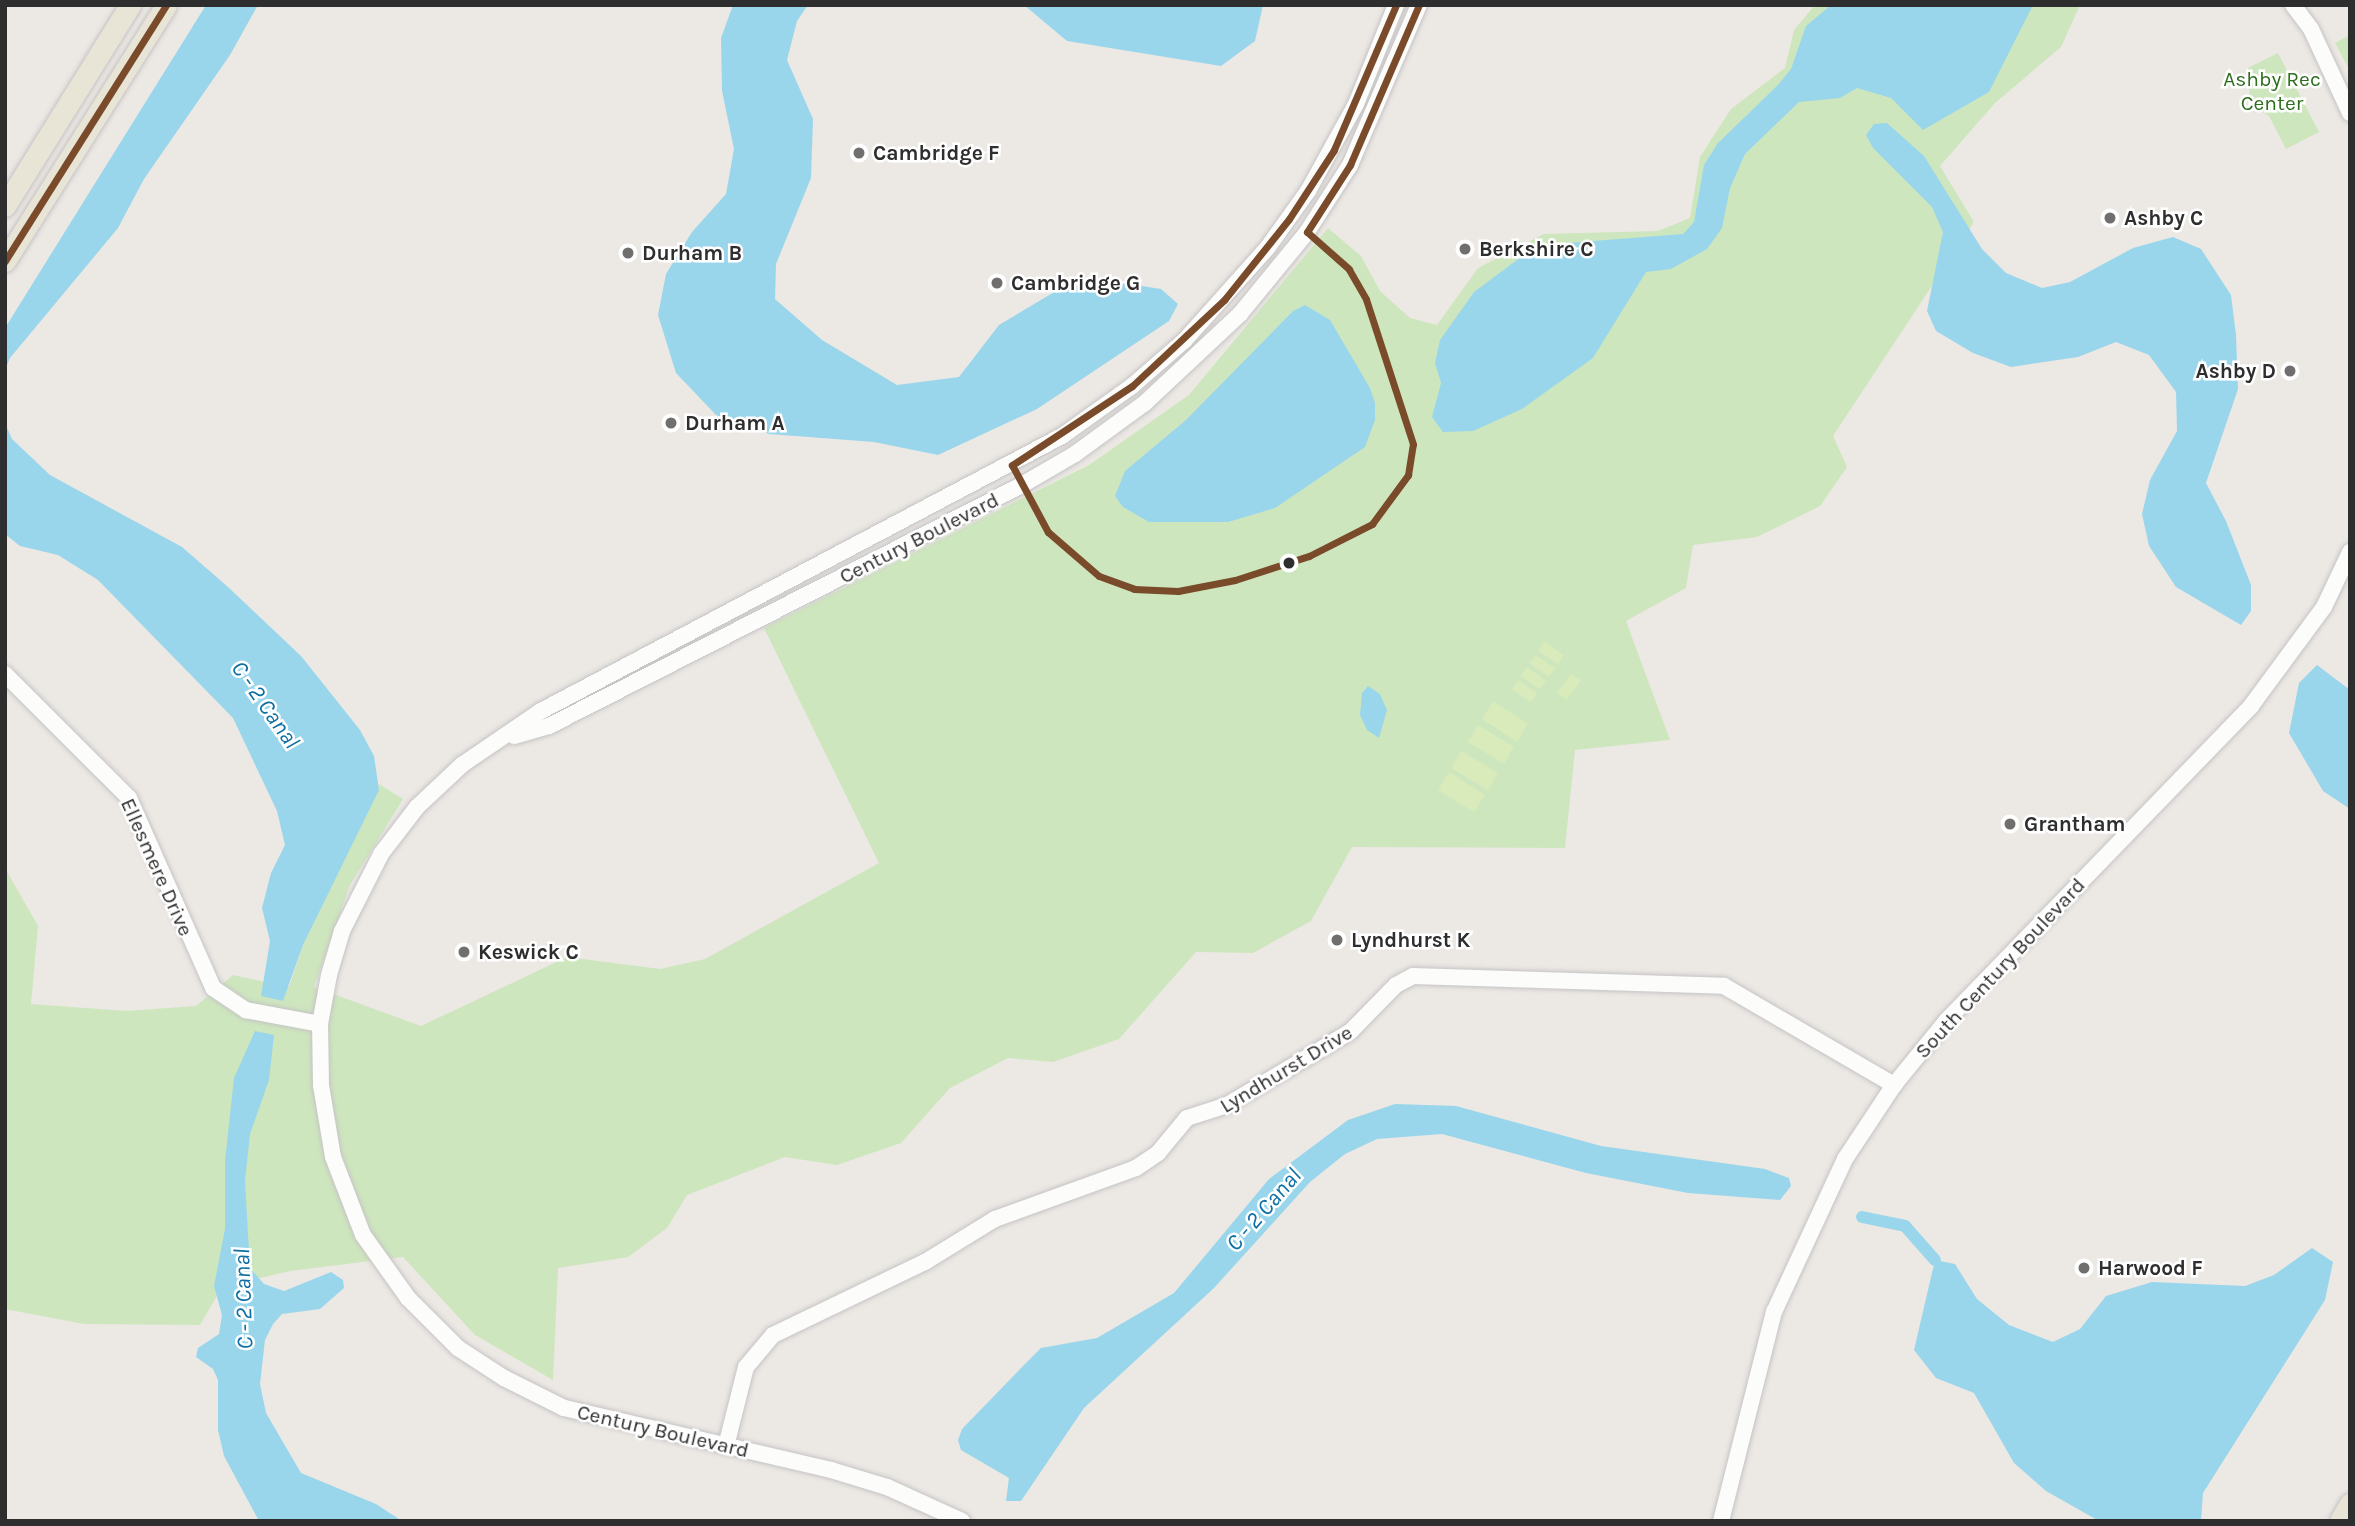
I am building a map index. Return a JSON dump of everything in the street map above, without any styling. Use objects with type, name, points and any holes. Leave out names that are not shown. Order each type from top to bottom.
[{"type":"main road","points":[[5,206],[130,5]]},
{"type":"main road","points":[[5,261],[166,5]]},
{"type":"main road","points":[[2340,1521],[2350,1504]]},
{"type":"street","name":"Century Boulevard","points":[[962,1521],[887,1487],[564,1408],[478,1363],[434,1326],[385,1269],[363,1235],[333,1157],[321,1085],[320,1024],[342,931],[381,854],[412,813],[447,778],[541,711],[1012,465],[1132,386],[1224,300],[1302,200],[1356,104],[1396,5]]},
{"type":"street","name":"Century Boulevard","points":[[505,738],[549,726],[1020,486],[1075,454],[1145,403],[1240,314],[1307,232],[1350,165],[1376,113],[1419,5]]},
{"type":"street","points":[[2293,5],[2311,29],[2350,113]]},
{"type":"street","name":"South Century Boulevard","points":[[1721,1521],[1774,1312],[1845,1159],[1894,1085],[1947,1020],[2251,706],[2324,607],[2348,561]]},
{"type":"street","name":"Ellesmere Drive","points":[[5,674],[129,798],[213,988],[246,1010],[320,1024]]},
{"type":"street","name":"Lyndhurst Drive","points":[[726,1446],[746,1367],[773,1335],[925,1262],[995,1219],[1136,1168],[1158,1153],[1187,1118],[1227,1105],[1351,1031],[1396,985],[1413,976],[1724,986],[1894,1085]]},
{"type":"green space","points":[[1815,5],[2080,5],[2061,47],[1995,103],[1940,166],[1974,222],[1833,436],[1847,467],[1820,506],[1757,537],[1693,545],[1686,588],[1626,621],[1670,740],[1575,750],[1565,848],[1352,847],[1311,921],[1253,953],[1196,952],[1119,1039],[1053,1062],[1008,1058],[950,1088],[901,1143],[837,1165],[785,1157],[687,1195],[667,1228],[628,1257],[558,1268],[553,1380],[475,1335],[403,1257],[290,1271],[222,1287],[200,1325],[84,1324],[5,1309],[5,868],[38,926],[31,1004],[126,1011],[196,1006],[233,975],[289,987],[303,945],[379,784],[403,799],[350,885],[314,987],[421,1026],[567,957],[660,969],[705,959],[879,863],[764,628],[1089,465],[1189,395],[1328,228],[1361,256],[1380,291],[1410,318],[1437,325],[1478,268],[1544,234],[1658,231],[1690,218],[1700,157],[1731,109],[1785,68],[1794,30]]},
{"type":"green space","points":[[2350,35],[2350,71],[2335,43]]},
{"type":"green space","name":"Ashby Rec Center","points":[[2278,53],[2319,132],[2286,149],[2269,116],[2250,105],[2248,68]]},
{"type":"green space","points":[[1544,642],[1564,655],[1558,664],[1538,651]]},
{"type":"green space","points":[[1535,655],[1555,668],[1549,677],[1529,663]]},
{"type":"green space","points":[[1527,667],[1546,681],[1540,689],[1520,676]]},
{"type":"green space","points":[[1571,674],[1581,680],[1567,700],[1557,693]]},
{"type":"green space","points":[[1518,680],[1537,693],[1531,702],[1512,689]]},
{"type":"green space","points":[[1493,701],[1528,724],[1517,742],[1482,719]]},
{"type":"green space","points":[[1478,725],[1514,747],[1504,764],[1468,742]]},
{"type":"green space","points":[[1461,751],[1498,773],[1488,790],[1451,768]]},
{"type":"green space","points":[[1449,772],[1485,795],[1474,812],[1438,790]]},
{"type":"water","points":[[206,5],[258,5],[230,55],[144,179],[118,228],[10,358],[5,370],[5,328]]},
{"type":"water","points":[[733,5],[808,5],[797,21],[787,60],[813,119],[811,178],[776,264],[775,299],[822,340],[897,385],[959,377],[999,325],[1056,291],[1104,280],[1161,289],[1178,304],[1169,321],[1037,409],[938,455],[874,442],[769,434],[716,415],[676,373],[658,315],[666,274],[692,232],[726,194],[734,149],[722,91],[721,38]]},
{"type":"water","points":[[1024,5],[1263,5],[1255,41],[1221,66],[1067,41]]},
{"type":"water","points":[[1831,5],[2033,5],[1989,92],[1923,130],[1891,98],[1857,88],[1840,98],[1799,102],[1745,154],[1730,188],[1722,228],[1707,249],[1671,269],[1646,272],[1593,358],[1522,409],[1473,431],[1443,432],[1432,417],[1441,383],[1435,363],[1440,340],[1474,292],[1525,254],[1555,244],[1683,234],[1694,222],[1704,165],[1718,143],[1778,85],[1791,69],[1806,26]]},
{"type":"water","points":[[1887,123],[1924,156],[1982,249],[2006,273],[2042,288],[2070,282],[2133,248],[2173,237],[2201,249],[2231,295],[2236,335],[2238,389],[2206,483],[2226,521],[2251,585],[2251,611],[2241,625],[2176,587],[2149,546],[2142,514],[2150,480],[2177,431],[2176,392],[2149,355],[2116,342],[2078,357],[2011,367],[1973,353],[1936,331],[1927,311],[1943,232],[1932,207],[1873,148],[1866,135],[1874,124]]},
{"type":"water","points":[[1305,305],[1330,320],[1370,388],[1375,403],[1375,420],[1365,447],[1275,508],[1228,522],[1149,522],[1123,507],[1115,496],[1125,471],[1186,420],[1293,311]]},
{"type":"water","points":[[5,423],[12,439],[50,475],[182,547],[228,587],[301,656],[360,730],[374,756],[379,790],[303,945],[283,1001],[261,996],[270,941],[262,908],[271,873],[285,845],[277,811],[233,718],[98,580],[58,555],[20,546],[5,534]]},
{"type":"water","points":[[2317,665],[2350,690],[2350,809],[2323,791],[2289,733],[2299,683]]},
{"type":"water","points":[[1368,686],[1380,694],[1387,710],[1379,738],[1367,730],[1360,715],[1362,693]]},
{"type":"water","points":[[255,1031],[274,1035],[269,1080],[250,1134],[245,1181],[250,1268],[264,1284],[284,1291],[331,1272],[343,1280],[344,1288],[320,1309],[282,1314],[273,1324],[265,1340],[260,1384],[266,1413],[301,1473],[376,1504],[402,1521],[259,1521],[224,1456],[218,1430],[218,1380],[213,1369],[196,1357],[198,1348],[219,1334],[222,1315],[214,1286],[225,1229],[225,1161],[234,1078]]},
{"type":"water","points":[[1395,1104],[1456,1106],[1601,1146],[1765,1169],[1789,1178],[1791,1186],[1780,1200],[1688,1193],[1586,1173],[1442,1134],[1377,1139],[1345,1154],[1310,1182],[1214,1288],[1084,1408],[1021,1501],[1006,1501],[1009,1478],[961,1450],[958,1440],[962,1429],[1024,1365],[1041,1348],[1097,1338],[1174,1293],[1269,1179],[1348,1120]]},
{"type":"water","points":[[2312,1248],[2333,1262],[2325,1300],[2203,1493],[2201,1521],[2099,1521],[2046,1491],[2014,1463],[1974,1393],[1936,1378],[1914,1350],[1935,1260],[1955,1264],[1977,1299],[2009,1325],[2053,1342],[2080,1329],[2106,1296],[2152,1282],[2245,1286],[2274,1275]]},
{"type":"waterway","name":"C - 2 Canal","points":[[1862,1217],[1905,1226],[1935,1260]]},
{"type":"transit line","points":[[5,261],[166,5]]},
{"type":"transit line","points":[[1396,5],[1334,150],[1289,219],[1224,300],[1132,386],[1012,465],[1048,532],[1099,576],[1134,589],[1178,591],[1235,580],[1309,556],[1372,524],[1408,475],[1413,444],[1366,299],[1349,269],[1307,232],[1350,165],[1419,5]]},
{"type":"place","name":"Cambridge F","points":[[859,153]]},
{"type":"place","name":"Ashby C","points":[[2110,218]]},
{"type":"place","name":"Berkshire C","points":[[1465,249]]},
{"type":"place","name":"Durham B","points":[[628,253]]},
{"type":"place","name":"Cambridge G","points":[[997,283]]},
{"type":"place","name":"Ashby D","points":[[2290,371]]},
{"type":"place","name":"Durham A","points":[[671,423]]},
{"type":"place","name":"Grantham","points":[[2010,824]]},
{"type":"place","name":"Lyndhurst K","points":[[1337,940]]},
{"type":"place","name":"Keswick C","points":[[464,952]]},
{"type":"place","name":"Harwood F","points":[[2084,1268]]}]
